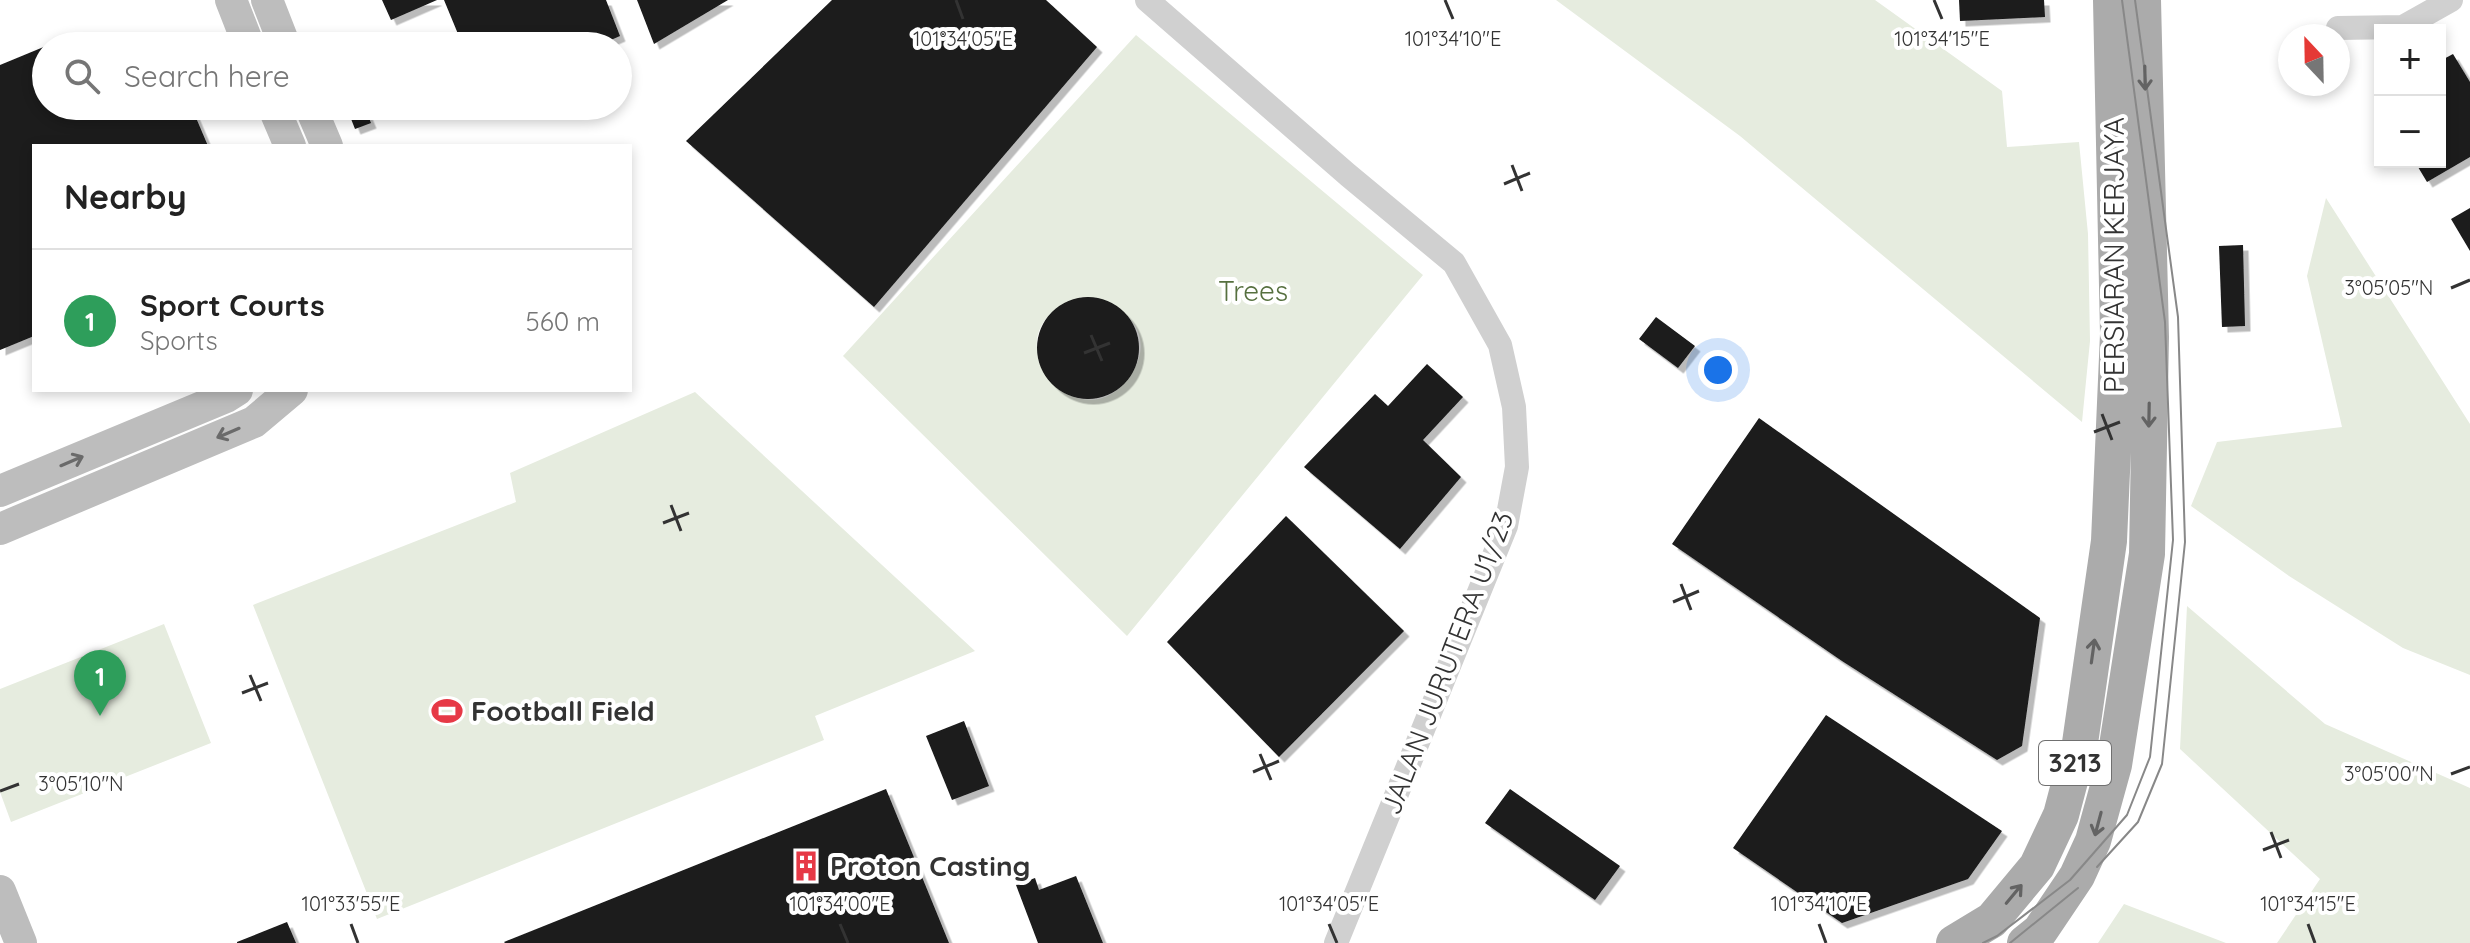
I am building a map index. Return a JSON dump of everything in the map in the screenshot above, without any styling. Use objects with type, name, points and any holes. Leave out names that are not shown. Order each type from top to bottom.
[{"type":"main road","name":"PERSIARAN KERJAYA","points":[[2025,943],[2040,931],[2077,876],[2093,841],[2114,765],[2147,554],[2111,0]]},
{"type":"main road","name":"PERSIARAN KERJAYA","points":[[1954,943],[1992,920],[2037,866],[2061,815],[2080,743],[2134,336],[2143,0]]},
{"type":"street","points":[[231,0],[244,32]]},
{"type":"street","points":[[267,0],[280,32]]},
{"type":"street","name":"JALAN JURUTERA U1/23","points":[[1147,0],[1454,263],[1500,345],[1514,407],[1517,467],[1506,526],[1336,943]]},
{"type":"street","points":[[2350,28],[2403,27],[2451,0]]},
{"type":"street","points":[[279,120],[289,144]]},
{"type":"street","points":[[316,120],[326,144]]},
{"type":"street","points":[[0,491],[234,392]]},
{"type":"street","points":[[0,529],[254,422],[290,392]]},
{"type":"street","points":[[0,891],[21,943]]},
{"type":"green space","points":[[1556,0],[1875,0],[2002,91],[2007,147],[2079,142],[2088,234],[2090,341],[2082,422],[1740,136]]},
{"type":"green space","name":"Trees","points":[[1136,35],[1423,275],[1127,636],[843,356]],"holes":[[[1082,297],[1096,299],[1122,311],[1138,331],[1141,343],[1133,371],[1112,394],[1089,400],[1067,393],[1049,378],[1038,357],[1038,334],[1052,313]]]},
{"type":"green space","points":[[2326,198],[2470,424],[2470,675],[2403,648],[2289,576],[2191,506],[2217,442],[2342,427],[2307,276]]},
{"type":"green space","points":[[695,392],[975,651],[815,716],[824,740],[377,919],[253,605],[516,502],[510,473]]},
{"type":"green space","points":[[2187,606],[2325,724],[2470,788],[2470,943],[2277,943],[2320,879],[2180,749]]},
{"type":"green space","points":[[164,624],[211,743],[11,822],[0,792],[0,689]]},
{"type":"green space","points":[[2124,904],[2226,943],[2098,943]]},
{"type":"building","points":[[382,0],[437,0],[391,20]]},
{"type":"building","points":[[444,0],[606,0],[618,32],[457,32]]},
{"type":"building","points":[[637,0],[728,0],[654,44]]},
{"type":"building","points":[[832,0],[1046,0],[1097,47],[874,307],[686,141]]},
{"type":"building","points":[[1959,0],[2044,0],[2045,17],[1960,21]]},
{"type":"building","points":[[32,52],[32,120],[197,120],[207,144],[32,144],[32,337],[0,350],[0,65]]},
{"type":"building","points":[[2453,54],[2470,82],[2470,157],[2427,182],[2419,168],[2446,168],[2446,58]]},
{"type":"building","points":[[351,120],[370,120],[371,123],[355,129]]},
{"type":"building","points":[[2470,208],[2470,251],[2451,219]]},
{"type":"building","points":[[2243,245],[2245,326],[2222,327],[2219,246]]},
{"type":"building","points":[[1088,297],[1107,301],[1124,312],[1135,329],[1139,348],[1135,367],[1124,384],[1107,395],[1088,399],[1069,395],[1052,384],[1041,367],[1037,348],[1041,329],[1052,312],[1069,301]]},
{"type":"building","points":[[1656,317],[1695,346],[1678,368],[1639,339]]},
{"type":"building","points":[[1427,364],[1463,397],[1423,440],[1461,477],[1400,549],[1304,467],[1375,394],[1388,406]]},
{"type":"building","points":[[1759,418],[2040,618],[2022,746],[1997,760],[1842,661],[1672,544]]},
{"type":"building","points":[[1286,516],[1404,631],[1279,757],[1167,642]]},
{"type":"building","points":[[1826,715],[2002,831],[1968,879],[1842,923],[1733,848]]},
{"type":"building","points":[[964,721],[989,786],[952,800],[926,736]]},
{"type":"building","name":"Proton Casting","points":[[886,789],[949,943],[504,942]]},
{"type":"building","points":[[1510,789],[1620,866],[1595,900],[1485,823]]},
{"type":"building","points":[[1076,876],[1103,943],[1038,943],[1016,885],[1035,878],[1039,890]]},
{"type":"building","points":[[287,922],[296,943],[237,943],[237,942]]},
{"type":"tram line","points":[[1983,943],[1997,936],[2070,880],[2127,815],[2150,757],[2173,540],[2165,322],[2122,0]]},
{"type":"tram line","points":[[2097,867],[2138,822],[2162,764],[2185,542],[2178,317],[2135,0]]},
{"type":"tram line","points":[[2010,943],[2078,888]]},
{"type":"place","name":"Football Field","points":[[447,711]]},
{"type":"place","name":"Sport Courts","points":[[100,716]]},
{"type":"place","name":"Proton Casting","points":[[806,866]]}]
